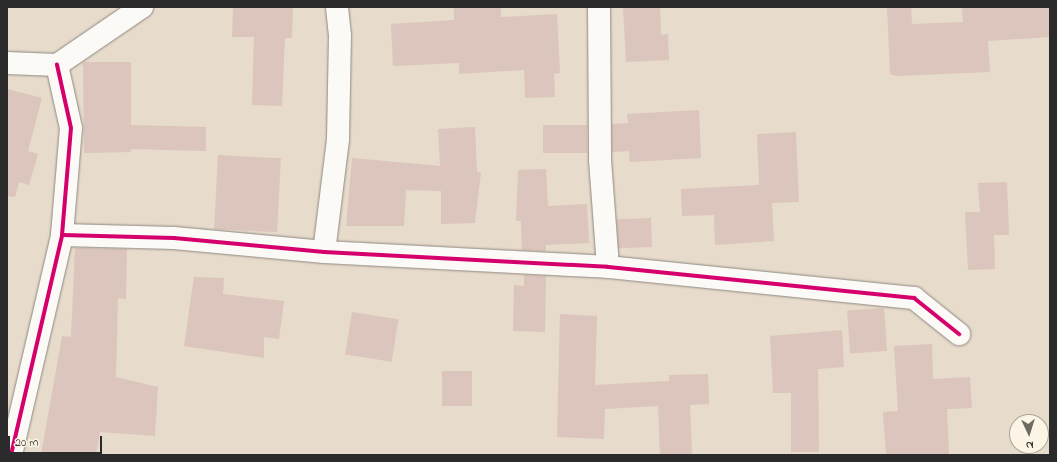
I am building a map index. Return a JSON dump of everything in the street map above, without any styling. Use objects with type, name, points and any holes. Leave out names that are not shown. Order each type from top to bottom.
[{"type":"street","points":[[7,63],[56,65],[142,7]]},
{"type":"street","points":[[324,252],[338,139],[340,36],[337,7]]},
{"type":"street","points":[[599,7],[600,160],[608,267]]},
{"type":"street","points":[[11,455],[62,236],[71,128],[56,65]]},
{"type":"street","points":[[62,236],[174,238],[324,252],[608,267],[914,298],[959,334]]},
{"type":"building","points":[[233,7],[293,7],[292,38],[285,38],[282,106],[252,105],[254,37],[232,37]]},
{"type":"building","points":[[454,7],[501,7],[501,17],[557,14],[560,73],[554,74],[555,97],[525,98],[524,70],[459,74],[459,63],[393,66],[391,24],[454,20]]},
{"type":"building","points":[[623,7],[660,7],[661,35],[668,34],[669,60],[626,62]]},
{"type":"building","points":[[887,7],[911,7],[912,24],[963,22],[962,7],[1050,7],[1050,37],[988,41],[990,72],[896,76],[890,74]]},
{"type":"building","points":[[83,62],[131,62],[131,125],[206,127],[206,151],[131,149],[131,152],[84,153]]},
{"type":"building","points":[[7,89],[42,98],[28,151],[38,154],[29,185],[19,182],[15,197],[7,196]]},
{"type":"building","points":[[699,110],[701,158],[630,162],[629,151],[612,152],[612,124],[628,123],[627,114]]},
{"type":"building","points":[[543,125],[587,125],[587,153],[543,153]]},
{"type":"building","points":[[475,127],[477,172],[481,172],[475,223],[441,224],[441,191],[406,190],[404,226],[346,226],[352,158],[440,166],[438,129]]},
{"type":"building","points":[[796,132],[799,202],[772,203],[774,241],[715,245],[714,215],[682,216],[681,189],[759,185],[757,134]]},
{"type":"building","points":[[218,155],[281,158],[277,232],[214,229]]},
{"type":"building","points":[[546,169],[548,206],[587,204],[589,243],[546,245],[546,251],[522,250],[521,221],[516,221],[518,170]]},
{"type":"building","points":[[1007,182],[1009,235],[994,235],[995,269],[968,270],[965,212],[980,212],[978,183]]},
{"type":"building","points":[[651,218],[652,247],[618,248],[617,219]]},
{"type":"building","points":[[75,248],[127,249],[126,299],[118,298],[116,377],[158,387],[155,436],[100,432],[96,455],[41,455],[62,336],[71,337]]},
{"type":"building","points":[[524,275],[546,276],[545,332],[513,331],[514,285],[524,286]]},
{"type":"building","points":[[194,277],[224,278],[223,294],[284,301],[279,339],[264,337],[264,358],[184,346]]},
{"type":"building","points":[[884,308],[887,351],[850,353],[847,311]]},
{"type":"building","points":[[352,312],[398,319],[392,362],[345,354]]},
{"type":"building","points":[[560,314],[597,316],[595,385],[669,381],[669,375],[708,374],[709,404],[690,405],[692,455],[660,455],[658,406],[605,409],[604,439],[557,437]]},
{"type":"building","points":[[842,330],[844,367],[818,369],[819,452],[791,452],[791,393],[773,393],[770,336]]},
{"type":"building","points":[[932,344],[933,379],[970,377],[972,408],[947,409],[949,455],[886,455],[883,412],[898,411],[894,346]]},
{"type":"building","points":[[442,371],[472,371],[472,406],[442,406]]},
{"type":"cycle path","points":[[11,455],[62,235],[71,128],[57,65]]},
{"type":"cycle path","points":[[62,235],[174,238],[324,252],[608,267],[914,298],[959,334]]}]
